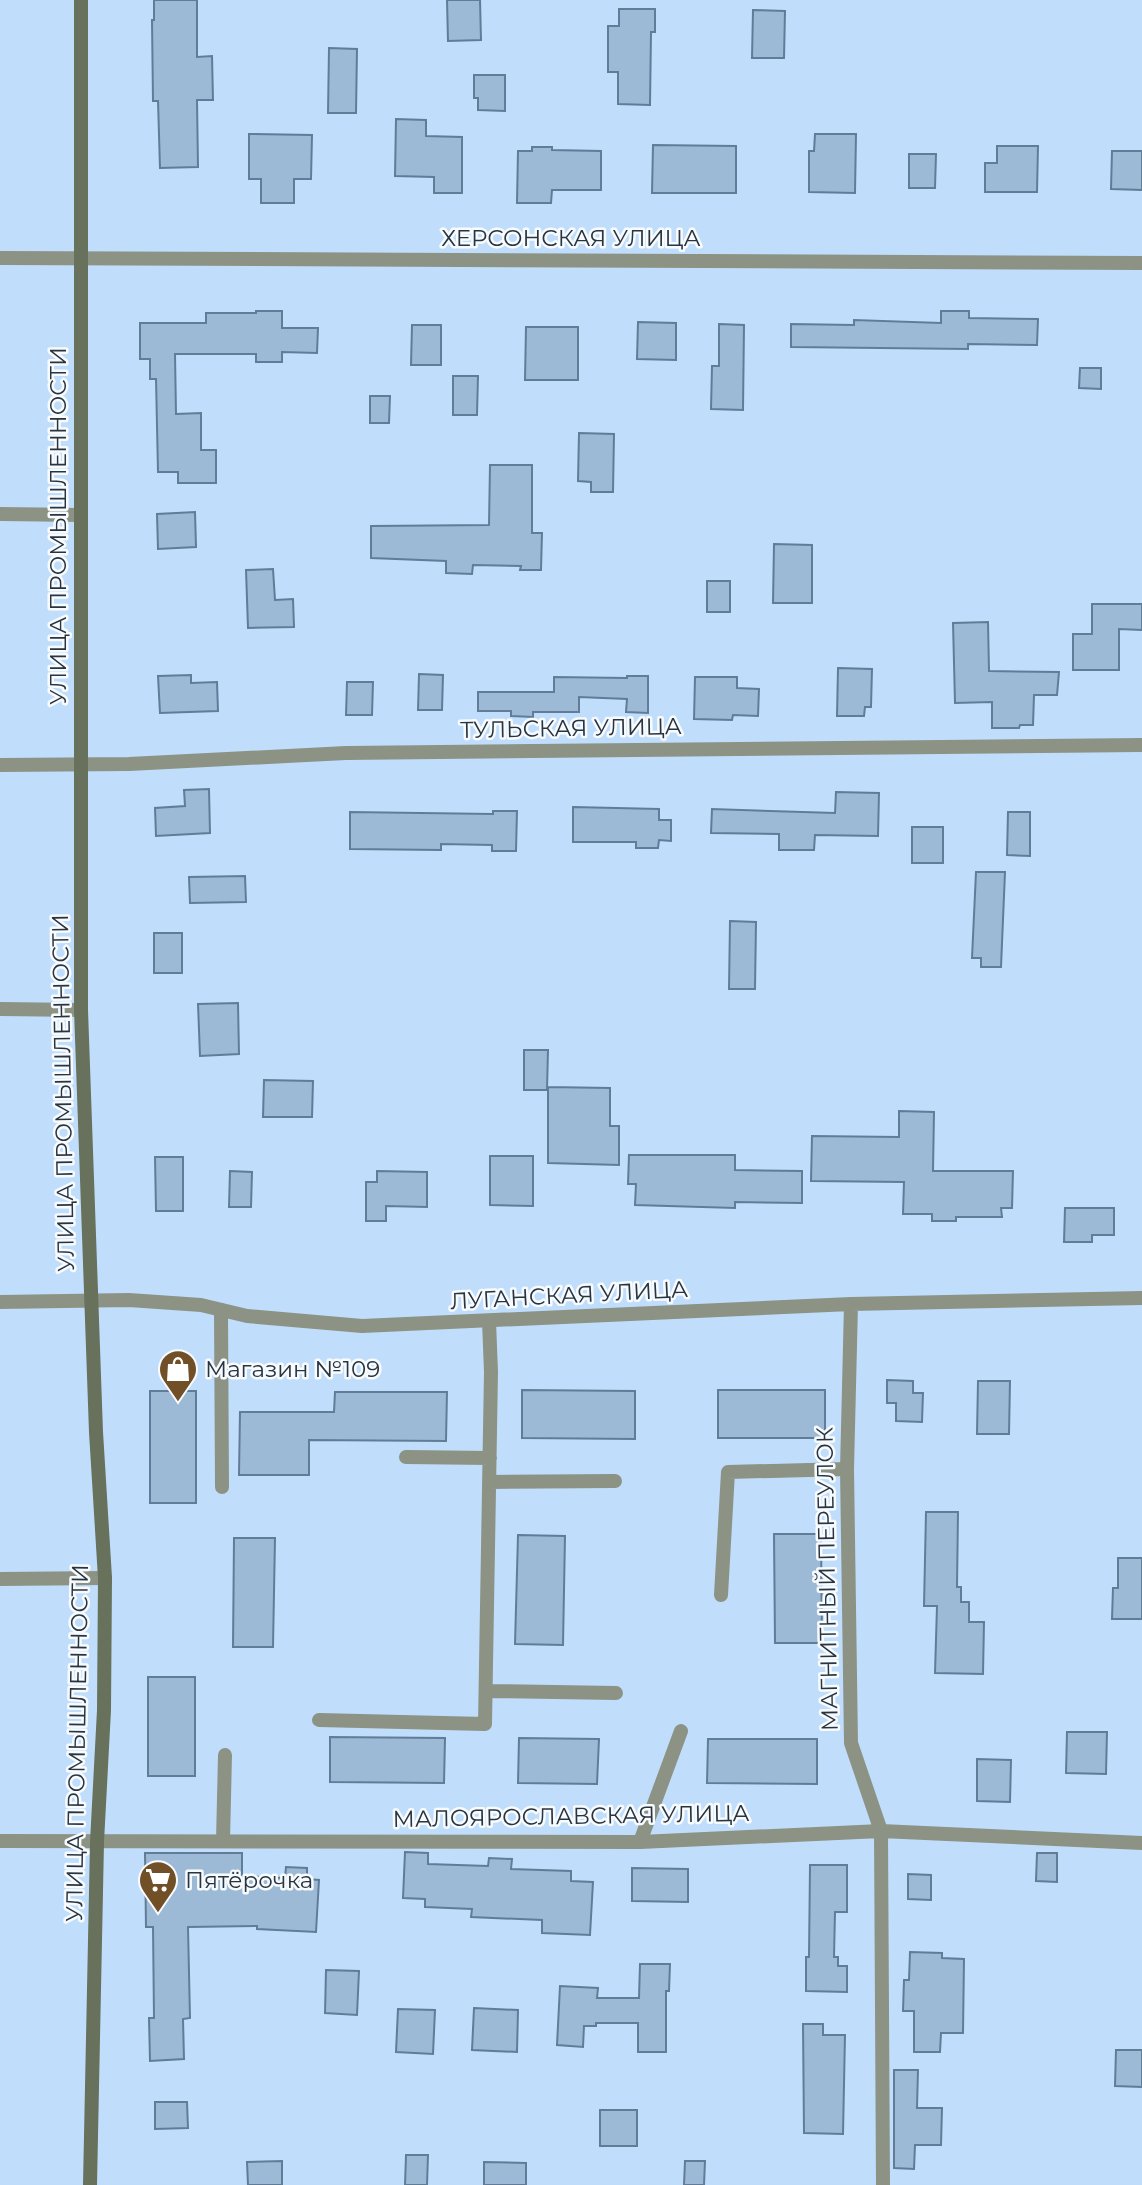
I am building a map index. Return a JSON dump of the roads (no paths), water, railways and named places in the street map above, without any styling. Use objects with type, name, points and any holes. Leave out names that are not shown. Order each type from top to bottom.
[{"type":"main road","name":"УЛИЦА ПРОМЫШЛЕННОСТИ","points":[[81,0],[81,1010],[91,1301],[105,1578],[104,1710],[97,1842],[90,2185]]},
{"type":"street","name":"ХЕРСОНСКАЯ УЛИЦА","points":[[0,258],[1142,263]]},
{"type":"street","points":[[0,514],[81,515]]},
{"type":"street","name":"ТУЛЬСКАЯ УЛИЦА","points":[[0,765],[81,765],[346,753],[1142,745]]},
{"type":"street","points":[[0,1009],[81,1010]]},
{"type":"street","name":"ЛУГАНСКАЯ УЛИЦА","points":[[0,1302],[129,1300],[201,1305],[247,1316],[362,1326],[851,1304],[1142,1298]]},
{"type":"street","name":"МАГНИТНЫЙ ПЕРЕУЛОК","points":[[851,1304],[847,1469],[852,1743],[881,1831],[883,2185]]},
{"type":"street","points":[[221,1310],[222,1487]]},
{"type":"street","points":[[319,1720],[485,1724],[491,1372],[489,1321]]},
{"type":"street","points":[[405,1457],[489,1458]]},
{"type":"street","points":[[721,1595],[728,1472],[847,1469]]},
{"type":"street","points":[[489,1482],[615,1481]]},
{"type":"street","points":[[0,1578],[105,1578]]},
{"type":"street","points":[[486,1691],[616,1693]]},
{"type":"street","points":[[640,1842],[681,1731]]},
{"type":"street","points":[[223,1841],[225,1755]]},
{"type":"street","name":"МАЛОЯРОСЛАВСКАЯ УЛИЦА","points":[[0,1841],[640,1842],[881,1831],[1142,1843]]},
{"type":"place","name":"Магазин №109","points":[[178,1403]]},
{"type":"place","name":"Пятёрочка","points":[[158,1914]]}]
